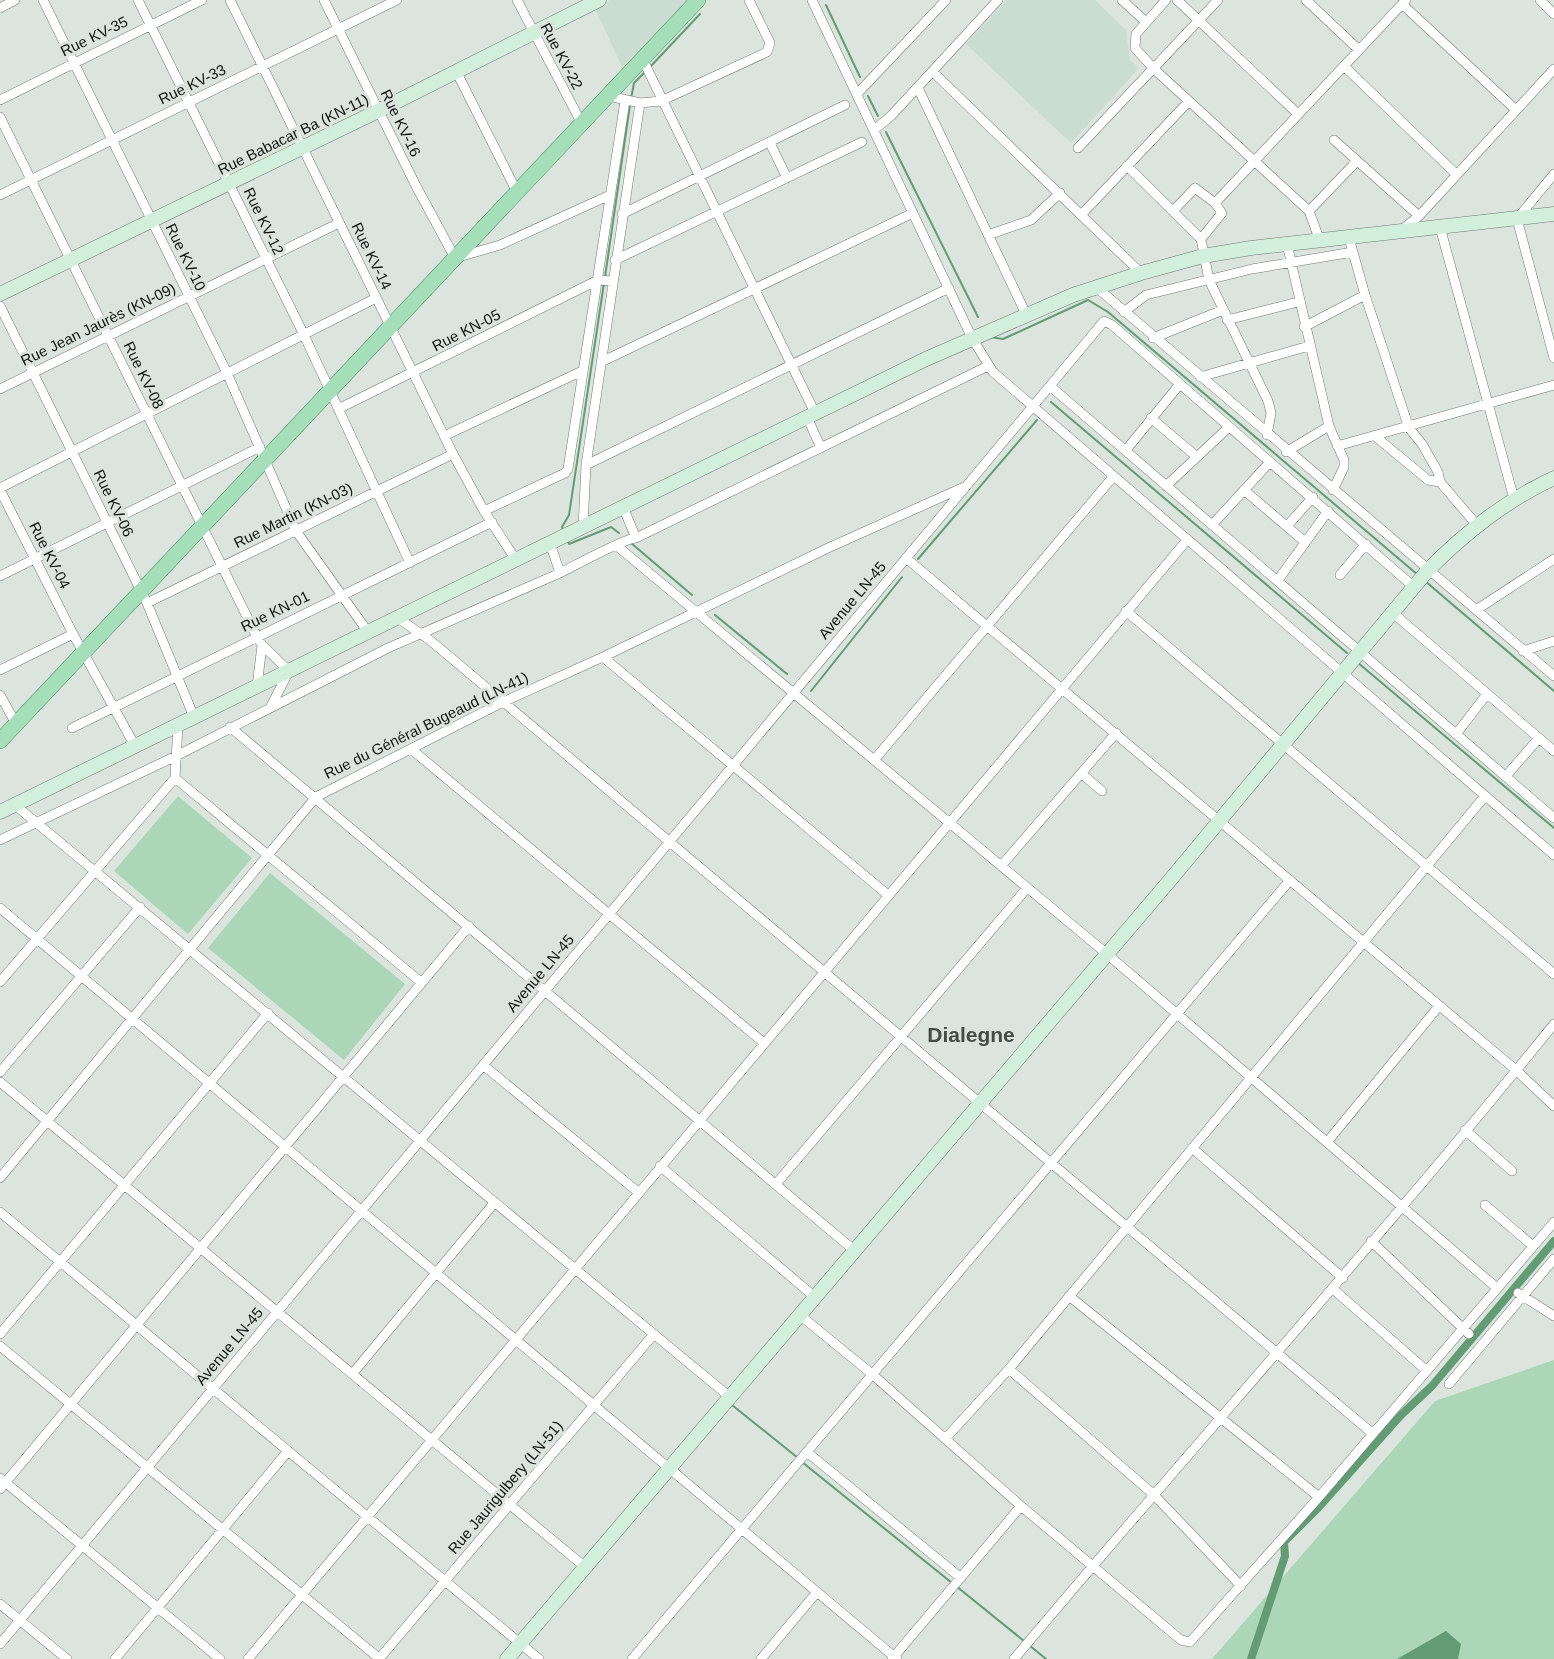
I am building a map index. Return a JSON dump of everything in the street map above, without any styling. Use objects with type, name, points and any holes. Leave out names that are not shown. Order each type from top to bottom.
[{"type":"main road","points":[[0,741],[83,652],[144,598],[263,453],[329,391],[609,96],[645,65],[698,0]]},
{"type":"street","points":[[0,8],[15,0]]},
{"type":"street","name":"Rue KV-10","points":[[43,0],[227,373],[296,531],[340,596],[368,632]]},
{"type":"street","name":"Rue KV-12","points":[[138,0],[304,334],[375,492],[410,562]]},
{"type":"street","name":"Rue KV-35","points":[[0,100],[202,0]]},
{"type":"street","name":"Rue KV-14","points":[[230,0],[453,454],[484,511],[516,560]]},
{"type":"street","name":"Rue KV-16","points":[[324,0],[378,111],[455,258]]},
{"type":"street","name":"Rue KV-33","points":[[0,195],[397,0]]},
{"type":"street","name":"Rue KV-22","points":[[517,0],[532,33],[582,124]]},
{"type":"street","name":"Rue Babacar Ba (KN-11)","points":[[0,294],[378,111],[599,0]]},
{"type":"street","points":[[609,96],[633,102],[661,101],[769,50],[770,43],[749,0]]},
{"type":"street","points":[[825,0],[814,3],[972,338],[988,366],[1032,408],[1554,855]]},
{"type":"street","points":[[857,94],[946,0]]},
{"type":"street","points":[[874,130],[891,117],[998,0]]},
{"type":"street","points":[[1122,0],[1146,22]]},
{"type":"street","points":[[1166,0],[1136,34],[1135,48],[1154,69],[1309,211],[1320,241]]},
{"type":"street","points":[[1177,0],[1298,114]]},
{"type":"street","points":[[1078,148],[1218,0]]},
{"type":"street","points":[[1306,0],[1359,50]]},
{"type":"street","points":[[1540,0],[1554,14]]},
{"type":"street","points":[[1215,203],[1404,2],[1516,110]]},
{"type":"street","points":[[645,65],[791,364],[821,448]]},
{"type":"street","points":[[1344,66],[1456,174]]},
{"type":"street","points":[[1398,232],[1419,216],[1554,69]]},
{"type":"street","points":[[456,71],[518,192]]},
{"type":"street","points":[[933,72],[1141,273]]},
{"type":"street","points":[[918,88],[1026,314]]},
{"type":"street","points":[[1082,214],[1189,101]]},
{"type":"street","points":[[484,511],[565,473],[568,469],[582,371],[601,306],[605,280],[610,195],[633,102]]},
{"type":"street","points":[[583,527],[586,465],[601,362],[601,306],[605,280],[615,260],[633,102]]},
{"type":"street","points":[[622,214],[845,105]]},
{"type":"street","name":"Rue KV-08","points":[[0,117],[201,529],[259,641],[289,671]]},
{"type":"street","points":[[1334,140],[1419,216]]},
{"type":"street","points":[[615,260],[862,142]]},
{"type":"street","points":[[770,143],[786,178]]},
{"type":"street","points":[[1309,211],[1356,162]]},
{"type":"street","points":[[1128,166],[1201,239],[1209,280],[1227,320],[1251,362],[1270,406],[1267,435]]},
{"type":"street","points":[[1517,219],[1554,174]]},
{"type":"street","points":[[1173,211],[1195,188],[1215,203],[1222,213],[1201,239]]},
{"type":"street","points":[[988,235],[1031,220],[1060,193]]},
{"type":"street","points":[[455,258],[500,244],[610,195]]},
{"type":"street","points":[[601,362],[913,213]]},
{"type":"street","points":[[0,812],[811,415],[972,338],[1096,287],[1203,256],[1287,244],[1554,214]]},
{"type":"street","points":[[1517,219],[1554,358]]},
{"type":"street","name":"Rue Jean Jaurès (KN-09)","points":[[0,389],[339,223]]},
{"type":"street","points":[[1440,227],[1514,499]]},
{"type":"street","points":[[1349,238],[1365,295],[1409,428],[1433,462],[1440,482],[1476,524]]},
{"type":"street","points":[[1287,244],[1304,327],[1329,426],[1344,466],[1333,490]]},
{"type":"street","points":[[1124,312],[1146,294],[1290,262],[1353,252]]},
{"type":"street","name":"Rue KN-05","points":[[338,409],[605,280]]},
{"type":"street","points":[[1096,287],[1333,490],[1421,578]]},
{"type":"street","points":[[586,465],[949,288]]},
{"type":"street","points":[[1304,327],[1365,295]]},
{"type":"street","points":[[0,489],[376,298]]},
{"type":"street","points":[[1227,320],[1299,302]]},
{"type":"street","name":"Rue KV-06","points":[[0,306],[144,598],[175,677],[194,717]]},
{"type":"street","points":[[1153,338],[1223,310]]},
{"type":"street","name":"Avenue LN-45","points":[[0,1644],[1104,321],[1180,384]]},
{"type":"street","points":[[1200,377],[1309,346]]},
{"type":"street","points":[[0,840],[176,756],[388,648],[560,573],[988,366]]},
{"type":"street","points":[[444,436],[582,371]]},
{"type":"street","points":[[1126,450],[1180,384],[1366,544],[1476,610],[1554,676]]},
{"type":"street","points":[[1337,446],[1409,428],[1554,385]]},
{"type":"street","points":[[1050,386],[1554,818]]},
{"type":"street","points":[[1152,418],[1197,457]]},
{"type":"street","points":[[1286,452],[1329,426]]},
{"type":"street","points":[[1167,486],[1229,427]]},
{"type":"street","points":[[1376,437],[1428,480],[1440,482]]},
{"type":"street","points":[[0,576],[181,486],[263,453]]},
{"type":"street","name":"Rue Martin (KN-03)","points":[[144,598],[221,567],[453,454]]},
{"type":"street","points":[[1212,525],[1270,462]]},
{"type":"street","points":[[875,759],[1113,477]]},
{"type":"street","points":[[507,1659],[801,1316],[1421,578],[1476,524],[1514,499],[1554,478]]},
{"type":"street","name":"Rue du Général Bugeaud (LN-41)","points":[[0,1178],[316,797],[503,702],[966,486]]},
{"type":"street","name":"Rue KV-04","points":[[0,489],[73,634],[135,746]]},
{"type":"street","points":[[1244,490],[1305,542]]},
{"type":"street","points":[[1287,526],[1313,497]]},
{"type":"street","points":[[623,507],[636,537]]},
{"type":"street","points":[[1278,580],[1328,511]]},
{"type":"street","name":"Rue KN-01","points":[[72,728],[175,677],[259,641],[340,596],[492,522]]},
{"type":"street","points":[[560,573],[561,538]]},
{"type":"street","points":[[248,1659],[577,1270],[638,1192],[1187,540]]},
{"type":"street","points":[[1340,575],[1366,544]]},
{"type":"street","points":[[617,546],[875,759],[1404,1206],[1502,1285]]},
{"type":"street","points":[[906,558],[1220,819],[1516,1070],[1554,1106]]},
{"type":"street","points":[[1476,610],[1554,559]]},
{"type":"street","points":[[1126,611],[1554,974]]},
{"type":"street","points":[[1393,613],[1554,751]]},
{"type":"street","points":[[398,618],[422,634],[1372,1433]]},
{"type":"street","points":[[0,670],[73,634]]},
{"type":"street","points":[[257,687],[259,641]]},
{"type":"street","points":[[1523,651],[1554,641]]},
{"type":"street","points":[[603,657],[888,895]]},
{"type":"street","points":[[270,708],[289,671]]},
{"type":"street","points":[[1457,733],[1487,694]]},
{"type":"street","points":[[0,695],[16,724]]},
{"type":"street","points":[[0,982],[175,778],[178,725]]},
{"type":"street","points":[[230,727],[855,1251]]},
{"type":"street","points":[[1001,866],[1116,733]]},
{"type":"street","points":[[1506,776],[1539,738]]},
{"type":"street","points":[[411,749],[608,916],[764,1043]]},
{"type":"street","points":[[1082,774],[1102,791]]},
{"type":"street","points":[[175,778],[422,983]]},
{"type":"street","points":[[945,1439],[1009,1369],[1485,796]]},
{"type":"street","points":[[15,804],[731,1398]]},
{"type":"street","points":[[632,1659],[1290,880]]},
{"type":"street","points":[[776,1184],[1027,888]]},
{"type":"street","points":[[0,1072],[140,907]]},
{"type":"street","points":[[0,908],[895,1658],[1021,1506]]},
{"type":"street","points":[[220,1659],[2,1483],[469,926]]},
{"type":"street","points":[[1328,1140],[1439,1006]]},
{"type":"street","points":[[0,1334],[268,1013]]},
{"type":"street","points":[[1014,1659],[1218,1418],[1343,1278],[1371,1241],[1404,1206],[1554,1024]]},
{"type":"street","points":[[483,1065],[638,1192]]},
{"type":"street","points":[[0,1082],[585,1567]]},
{"type":"street","points":[[1465,1130],[1512,1171]]},
{"type":"street","points":[[1192,1148],[1343,1278]]},
{"type":"street","points":[[660,1166],[816,1298]]},
{"type":"street","points":[[353,1373],[495,1202]]},
{"type":"street","points":[[1485,1205],[1533,1246]]},
{"type":"street","points":[[0,1212],[539,1659]]},
{"type":"street","points":[[801,1316],[872,1374],[1021,1506],[1093,1566],[1185,1641],[1193,1641],[1372,1433],[1466,1331],[1554,1222]]},
{"type":"street","points":[[1371,1241],[1466,1331]]},
{"type":"street","points":[[1449,1384],[1521,1294],[1554,1260]]},
{"type":"street","points":[[1333,1289],[1427,1371]]},
{"type":"street","points":[[1521,1294],[1554,1316]]},
{"type":"street","points":[[1070,1296],[1218,1418],[1319,1497]]},
{"type":"street","name":"Rue Jaurigulbery (LN-51)","points":[[379,1659],[654,1334]]},
{"type":"street","points":[[0,1346],[379,1659]]},
{"type":"street","points":[[1009,1369],[1153,1494],[1241,1586]]},
{"type":"street","points":[[115,1659],[288,1451]]},
{"type":"street","points":[[807,1452],[961,1578]]},
{"type":"street","points":[[761,1659],[817,1592]]},
{"type":"street","points":[[0,1604],[67,1659]]},
{"type":"shaded area","points":[[610,0],[688,0],[622,67],[595,8]]},
{"type":"shaded area","points":[[1007,0],[1095,0],[1126,30],[1130,60],[1139,68],[1071,143],[966,44]]},
{"type":"shaded area","points":[[178,796],[252,858],[188,934],[114,871]]},
{"type":"shaded area","points":[[270,873],[405,984],[344,1060],[208,948]]},
{"type":"shaded area","points":[[1554,1360],[1554,1659],[1212,1659],[1435,1401]]},
{"type":"shaded area","points":[[1446,1631],[1461,1644],[1458,1659],[1397,1659]]},
{"type":"waterway","points":[[826,5],[860,77]]},
{"type":"waterway","points":[[650,67],[700,14]]},
{"type":"waterway","points":[[631,99],[634,83],[646,71]]},
{"type":"waterway","points":[[868,96],[878,116]]},
{"type":"waterway","points":[[605,277],[630,105]]},
{"type":"waterway","points":[[886,132],[978,317]]},
{"type":"waterway","points":[[563,530],[562,527],[569,515],[604,283]]},
{"type":"waterway","points":[[990,337],[1003,339],[1088,300],[1108,312],[1418,575]]},
{"type":"waterway","points":[[1051,402],[1347,653]]},
{"type":"waterway","points":[[918,559],[1037,420]]},
{"type":"waterway","points":[[568,541],[569,544],[611,527],[619,533]]},
{"type":"waterway","points":[[631,543],[692,595]]},
{"type":"waterway","points":[[811,691],[902,577]]},
{"type":"waterway","points":[[1425,581],[1554,691]]},
{"type":"waterway","points":[[715,615],[787,674]]},
{"type":"waterway","points":[[1357,662],[1554,828]]},
{"type":"waterway","points":[[1251,1659],[1285,1556],[1284,1542],[1317,1509],[1401,1415],[1432,1386],[1554,1241]]},
{"type":"waterway","points":[[732,1405],[798,1458]]},
{"type":"waterway","points":[[802,1462],[952,1583]]},
{"type":"waterway","points":[[956,1586],[1024,1641]]},
{"type":"waterway","points":[[1029,1645],[1046,1659]]},
{"type":"district","name":"Dialegne","points":[[971,1034]]}]
